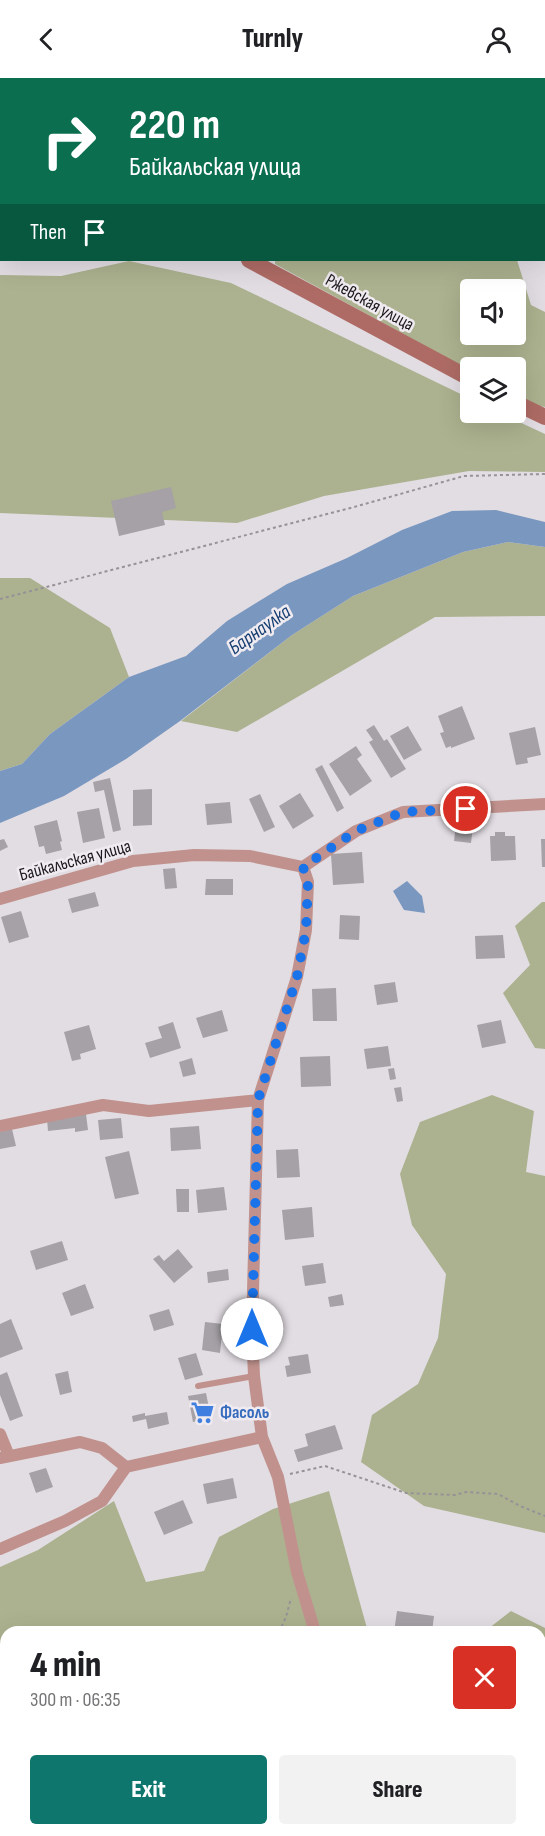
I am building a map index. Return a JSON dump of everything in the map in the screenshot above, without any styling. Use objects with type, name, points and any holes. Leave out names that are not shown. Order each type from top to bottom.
[{"type":"main road","name":"Ржевская улица","points":[[251,261],[460,373]]},
{"type":"main road","points":[[526,408],[545,417]]},
{"type":"street","points":[[313,1626],[297,1572],[278,1477],[262,1437],[254,1376],[252,1280],[258,1100],[297,977],[306,920],[308,882],[303,867],[356,831],[403,812],[545,804]]},
{"type":"street","name":"Байкальская улица","points":[[0,899],[133,861],[194,855],[250,856],[303,867]]},
{"type":"street","points":[[0,1126],[103,1105],[149,1111],[258,1100]]},
{"type":"street","points":[[0,1434],[4,1457],[80,1442],[102,1448],[126,1467]]},
{"type":"street","points":[[0,1549],[65,1521],[102,1501],[126,1467],[262,1437]]},
{"type":"lane","points":[[198,1386],[254,1376]]},
{"type":"path","points":[[0,599],[464,476],[545,474]]},
{"type":"path","points":[[278,1477],[325,1466],[406,1493],[455,1496],[466,1492],[498,1494],[545,1516]]},
{"type":"path","points":[[282,1626],[297,1572]]},
{"type":"green space","points":[[129,261],[231,283],[460,394],[460,423],[521,423],[545,434],[545,472],[469,471],[324,496],[237,523],[0,513],[0,275],[61,276]]},
{"type":"green space","points":[[275,261],[517,261],[523,279],[460,279],[460,345],[526,345],[526,289],[531,305],[545,312],[545,407],[526,401],[526,357],[460,357],[460,365],[275,264]]},
{"type":"green space","points":[[508,542],[545,547],[545,616],[435,617],[237,732],[181,721],[292,635],[353,596],[463,552]]},
{"type":"green space","points":[[0,578],[30,578],[110,628],[129,677],[50,734],[22,764],[0,771]]},
{"type":"green space","points":[[542,902],[545,902],[545,1049],[535,1048],[503,993],[530,965],[515,926]]},
{"type":"green space","points":[[492,1095],[534,1111],[526,1172],[545,1176],[545,1533],[424,1506],[361,1462],[372,1415],[418,1384],[438,1338],[446,1274],[412,1225],[400,1174],[420,1122]]},
{"type":"green space","points":[[329,1491],[366,1626],[0,1626],[0,1567],[38,1550],[114,1501],[146,1582],[204,1571],[219,1537],[273,1509]]},
{"type":"green space","points":[[511,1611],[541,1626],[492,1626]]},
{"type":"water","name":"Барнаулка","points":[[496,510],[545,522],[545,547],[508,542],[463,552],[353,596],[292,635],[180,721],[126,759],[64,796],[0,823],[0,771],[22,764],[50,734],[129,677],[186,656],[227,621],[287,584],[347,558],[402,530],[452,511]]},
{"type":"water","points":[[407,881],[422,896],[425,913],[404,910],[393,891]]},
{"type":"building","points":[[171,487],[176,508],[162,512],[165,525],[119,536],[111,501]]},
{"type":"building","points":[[462,706],[475,739],[446,748],[440,733],[444,732],[438,716]]},
{"type":"building","points":[[374,725],[384,741],[387,739],[406,769],[391,778],[369,742],[373,740],[366,730]]},
{"type":"building","points":[[408,726],[422,750],[404,760],[390,736]]},
{"type":"building","points":[[535,727],[541,755],[527,758],[528,763],[516,765],[509,733]]},
{"type":"building","points":[[356,746],[362,755],[357,759],[372,781],[350,796],[329,764]]},
{"type":"building","points":[[322,765],[344,808],[337,812],[315,769]]},
{"type":"building","points":[[110,778],[121,830],[113,832],[104,790],[95,792],[93,782]]},
{"type":"building","points":[[152,789],[152,825],[133,826],[133,790]]},
{"type":"building","points":[[300,793],[314,816],[293,829],[279,806]]},
{"type":"building","points":[[260,794],[275,827],[264,832],[249,799]]},
{"type":"building","points":[[230,802],[232,823],[207,825],[205,804]]},
{"type":"building","points":[[99,808],[105,838],[83,843],[77,812]]},
{"type":"building","points":[[457,815],[474,817],[471,843],[454,841]]},
{"type":"building","points":[[57,820],[62,850],[46,854],[44,846],[39,847],[34,826]]},
{"type":"building","points":[[495,832],[505,832],[505,836],[515,836],[516,860],[491,861],[490,836],[495,836]]},
{"type":"building","points":[[4,839],[8,847],[0,851],[0,840]]},
{"type":"building","points":[[541,839],[545,839],[545,867],[542,867]]},
{"type":"building","points":[[362,852],[364,883],[333,885],[331,854]]},
{"type":"building","points":[[175,868],[177,888],[165,889],[163,869]]},
{"type":"building","points":[[206,879],[233,879],[233,895],[205,895]]},
{"type":"building","points":[[95,892],[99,906],[72,913],[68,899]]},
{"type":"building","points":[[21,911],[29,937],[9,943],[1,917]]},
{"type":"building","points":[[340,915],[360,916],[359,940],[339,939]]},
{"type":"building","points":[[503,935],[505,958],[476,959],[475,936]]},
{"type":"building","points":[[395,982],[398,1002],[377,1005],[374,985]]},
{"type":"building","points":[[336,988],[337,1021],[313,1021],[312,989]]},
{"type":"building","points":[[222,1010],[228,1031],[203,1038],[196,1018]]},
{"type":"building","points":[[501,1020],[506,1043],[482,1048],[477,1025]]},
{"type":"building","points":[[173,1022],[181,1048],[150,1058],[145,1043],[162,1038],[158,1027]]},
{"type":"building","points":[[89,1025],[96,1049],[80,1054],[81,1059],[72,1061],[64,1032]]},
{"type":"building","points":[[388,1046],[391,1066],[367,1069],[364,1049]]},
{"type":"building","points":[[330,1056],[331,1086],[301,1087],[300,1057]]},
{"type":"building","points":[[192,1058],[196,1074],[183,1077],[179,1062]]},
{"type":"building","points":[[394,1068],[396,1079],[390,1080],[388,1069]]},
{"type":"building","points":[[401,1087],[403,1101],[397,1102],[394,1088]]},
{"type":"building","points":[[86,1114],[88,1130],[75,1132],[75,1128],[48,1131],[47,1119]]},
{"type":"building","points":[[121,1118],[123,1138],[100,1140],[98,1120]]},
{"type":"building","points":[[199,1126],[201,1149],[171,1151],[170,1128]]},
{"type":"building","points":[[12,1129],[16,1146],[0,1149],[0,1132]]},
{"type":"building","points":[[298,1149],[300,1177],[277,1178],[276,1150]]},
{"type":"building","points":[[129,1151],[139,1194],[115,1199],[105,1157]]},
{"type":"building","points":[[224,1187],[227,1210],[198,1213],[196,1190]]},
{"type":"building","points":[[176,1189],[189,1189],[189,1212],[177,1212]]},
{"type":"building","points":[[312,1207],[314,1237],[285,1240],[282,1210]]},
{"type":"building","points":[[62,1241],[68,1260],[36,1270],[30,1251]]},
{"type":"building","points":[[178,1249],[193,1267],[174,1283],[153,1259],[159,1255],[164,1261]]},
{"type":"building","points":[[323,1263],[326,1283],[305,1286],[302,1266]]},
{"type":"building","points":[[228,1269],[229,1280],[208,1283],[207,1272]]},
{"type":"building","points":[[85,1284],[94,1308],[71,1316],[62,1293]]},
{"type":"building","points":[[342,1294],[344,1305],[330,1307],[328,1297]]},
{"type":"building","points":[[169,1309],[174,1325],[154,1331],[149,1315]]},
{"type":"building","points":[[11,1319],[23,1349],[0,1358],[0,1324]]},
{"type":"building","points":[[205,1322],[223,1324],[220,1353],[202,1350]]},
{"type":"building","points":[[196,1353],[203,1375],[185,1380],[178,1358]]},
{"type":"building","points":[[308,1354],[311,1373],[287,1377],[285,1366],[290,1365],[288,1357]]},
{"type":"building","points":[[68,1371],[72,1392],[60,1395],[55,1374]]},
{"type":"building","points":[[7,1372],[23,1416],[10,1421],[0,1395],[0,1375]]},
{"type":"building","points":[[206,1393],[211,1418],[193,1422],[188,1396]]},
{"type":"building","points":[[167,1412],[169,1424],[148,1429],[146,1419],[133,1422],[132,1416]]},
{"type":"building","points":[[335,1425],[343,1449],[298,1462],[294,1450],[308,1446],[305,1434]]},
{"type":"building","points":[[46,1468],[53,1487],[36,1493],[29,1473]]},
{"type":"building","points":[[233,1478],[237,1498],[207,1504],[203,1484]]},
{"type":"building","points":[[183,1500],[193,1523],[164,1535],[154,1512]]},
{"type":"building","points":[[397,1611],[434,1616],[433,1626],[395,1626]]},
{"type":"place","name":"Фасоль","points":[[202,1412]]},
{"type":"route","points":[[252,1329],[258,1100],[297,977],[306,930],[308,882],[303,867],[356,831],[403,812],[466,809]]}]
